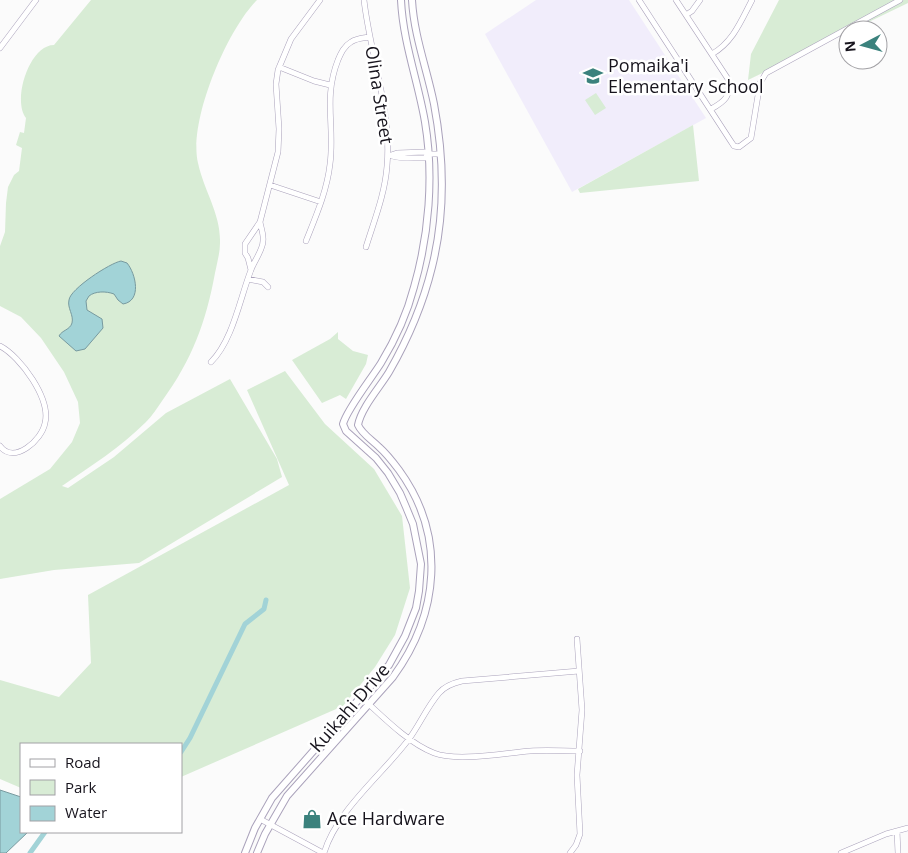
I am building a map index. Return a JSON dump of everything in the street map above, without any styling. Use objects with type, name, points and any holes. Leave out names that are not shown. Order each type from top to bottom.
[{"type":"main road","points":[[401,0],[404,36],[425,124],[428,154]]},
{"type":"main road","points":[[412,0],[416,36],[434,104],[440,154]]},
{"type":"main road","name":"Kuikahi Drive","points":[[245,853],[260,819],[281,786],[389,666],[408,629],[418,600],[420,564],[413,524],[400,493],[376,458],[346,431],[343,424],[381,364],[400,328],[414,288],[424,248],[429,207],[428,154]]},
{"type":"main road","name":"Kuikahi Drive","points":[[257,853],[270,824],[292,790],[393,677],[412,647],[425,618],[432,580],[427,532],[416,499],[405,479],[388,456],[358,425],[361,415],[389,372],[410,332],[423,299],[432,266],[438,231],[441,197],[440,154]]},
{"type":"street","points":[[0,48],[36,0]]},
{"type":"street","points":[[251,270],[245,253],[245,244],[260,222],[279,144],[276,84],[279,67],[291,40],[320,0]]},
{"type":"street","name":"Olina Street","points":[[364,0],[386,120],[390,156],[384,191],[366,247]]},
{"type":"street","points":[[639,0],[734,146],[743,145],[751,138],[760,83],[766,73],[900,0]]},
{"type":"street","points":[[676,0],[728,79],[730,86],[727,97],[722,103],[711,109]]},
{"type":"street","points":[[686,15],[692,11],[700,0]]},
{"type":"street","points":[[712,54],[723,47],[730,39],[752,0]]},
{"type":"street","points":[[306,241],[321,202],[330,163],[330,85],[335,66],[344,48],[355,40],[370,37]]},
{"type":"street","points":[[279,67],[314,81],[330,85]]},
{"type":"street","points":[[390,156],[397,158],[425,158],[428,154],[440,154]]},
{"type":"street","points":[[270,185],[321,202]]},
{"type":"street","points":[[211,362],[219,354],[263,244],[264,238],[260,222]]},
{"type":"street","points":[[248,279],[263,282],[268,287]]},
{"type":"street","points":[[0,346],[16,358],[30,376],[46,413],[44,428],[35,441],[14,454],[7,452],[0,446]]},
{"type":"street","points":[[570,853],[576,845],[580,834],[577,790],[582,710],[577,639]]},
{"type":"street","points":[[260,819],[323,853],[341,819],[409,738],[439,693],[454,683],[579,670]]},
{"type":"street","points":[[361,697],[414,743],[430,751],[451,757],[531,751],[580,751]]},
{"type":"street","points":[[841,853],[886,834],[908,828]]},
{"type":"street","points":[[897,831],[898,853]]},
{"type":"shaded area","name":"Pomaika'i Elementary School","points":[[536,0],[629,0],[706,118],[572,192],[485,34]]},
{"type":"green space","points":[[91,0],[257,0],[245,14],[234,32],[212,77],[199,124],[196,145],[198,163],[218,222],[220,243],[207,308],[190,355],[173,386],[148,420],[116,448],[62,486],[68,488],[114,457],[166,413],[230,379],[277,459],[282,477],[139,563],[54,570],[0,579],[0,499],[50,469],[72,442],[80,423],[78,402],[64,372],[41,338],[21,317],[0,306],[0,246],[5,232],[8,187],[14,175],[19,171],[22,148],[16,145],[20,132],[24,133],[26,118],[22,110],[21,99],[25,75],[37,54],[45,47],[54,45]]},
{"type":"green space","points":[[779,0],[908,0],[908,3],[873,20],[838,20],[838,37],[748,80],[751,54]]},
{"type":"green space","points":[[596,93],[606,108],[595,115],[585,100]]},
{"type":"green space","points":[[693,125],[699,181],[580,193],[578,189]]},
{"type":"green space","points":[[338,332],[338,339],[353,351],[368,355],[366,364],[346,399],[340,395],[322,403],[292,360],[330,339]]},
{"type":"green space","points":[[285,371],[325,424],[374,469],[402,516],[410,588],[395,635],[375,667],[343,706],[182,777],[182,743],[20,743],[20,788],[0,779],[0,680],[59,697],[91,663],[88,595],[289,485],[247,390]]},
{"type":"water","points":[[121,261],[127,263],[135,280],[136,286],[133,298],[123,304],[111,293],[97,292],[91,294],[86,301],[87,310],[102,319],[103,328],[85,349],[76,351],[59,336],[72,323],[69,306],[71,295],[91,277],[108,266]]},
{"type":"water","points":[[0,790],[20,797],[20,833],[27,833],[6,853],[0,853]]},
{"type":"waterway","points":[[182,750],[190,738],[245,624],[264,609],[266,600]]},
{"type":"waterway","points":[[30,853],[44,833]]},
{"type":"place","name":"Pomaika'i Elementary School","points":[[593,76]]},
{"type":"place","name":"Ace Hardware","points":[[312,819]]}]
